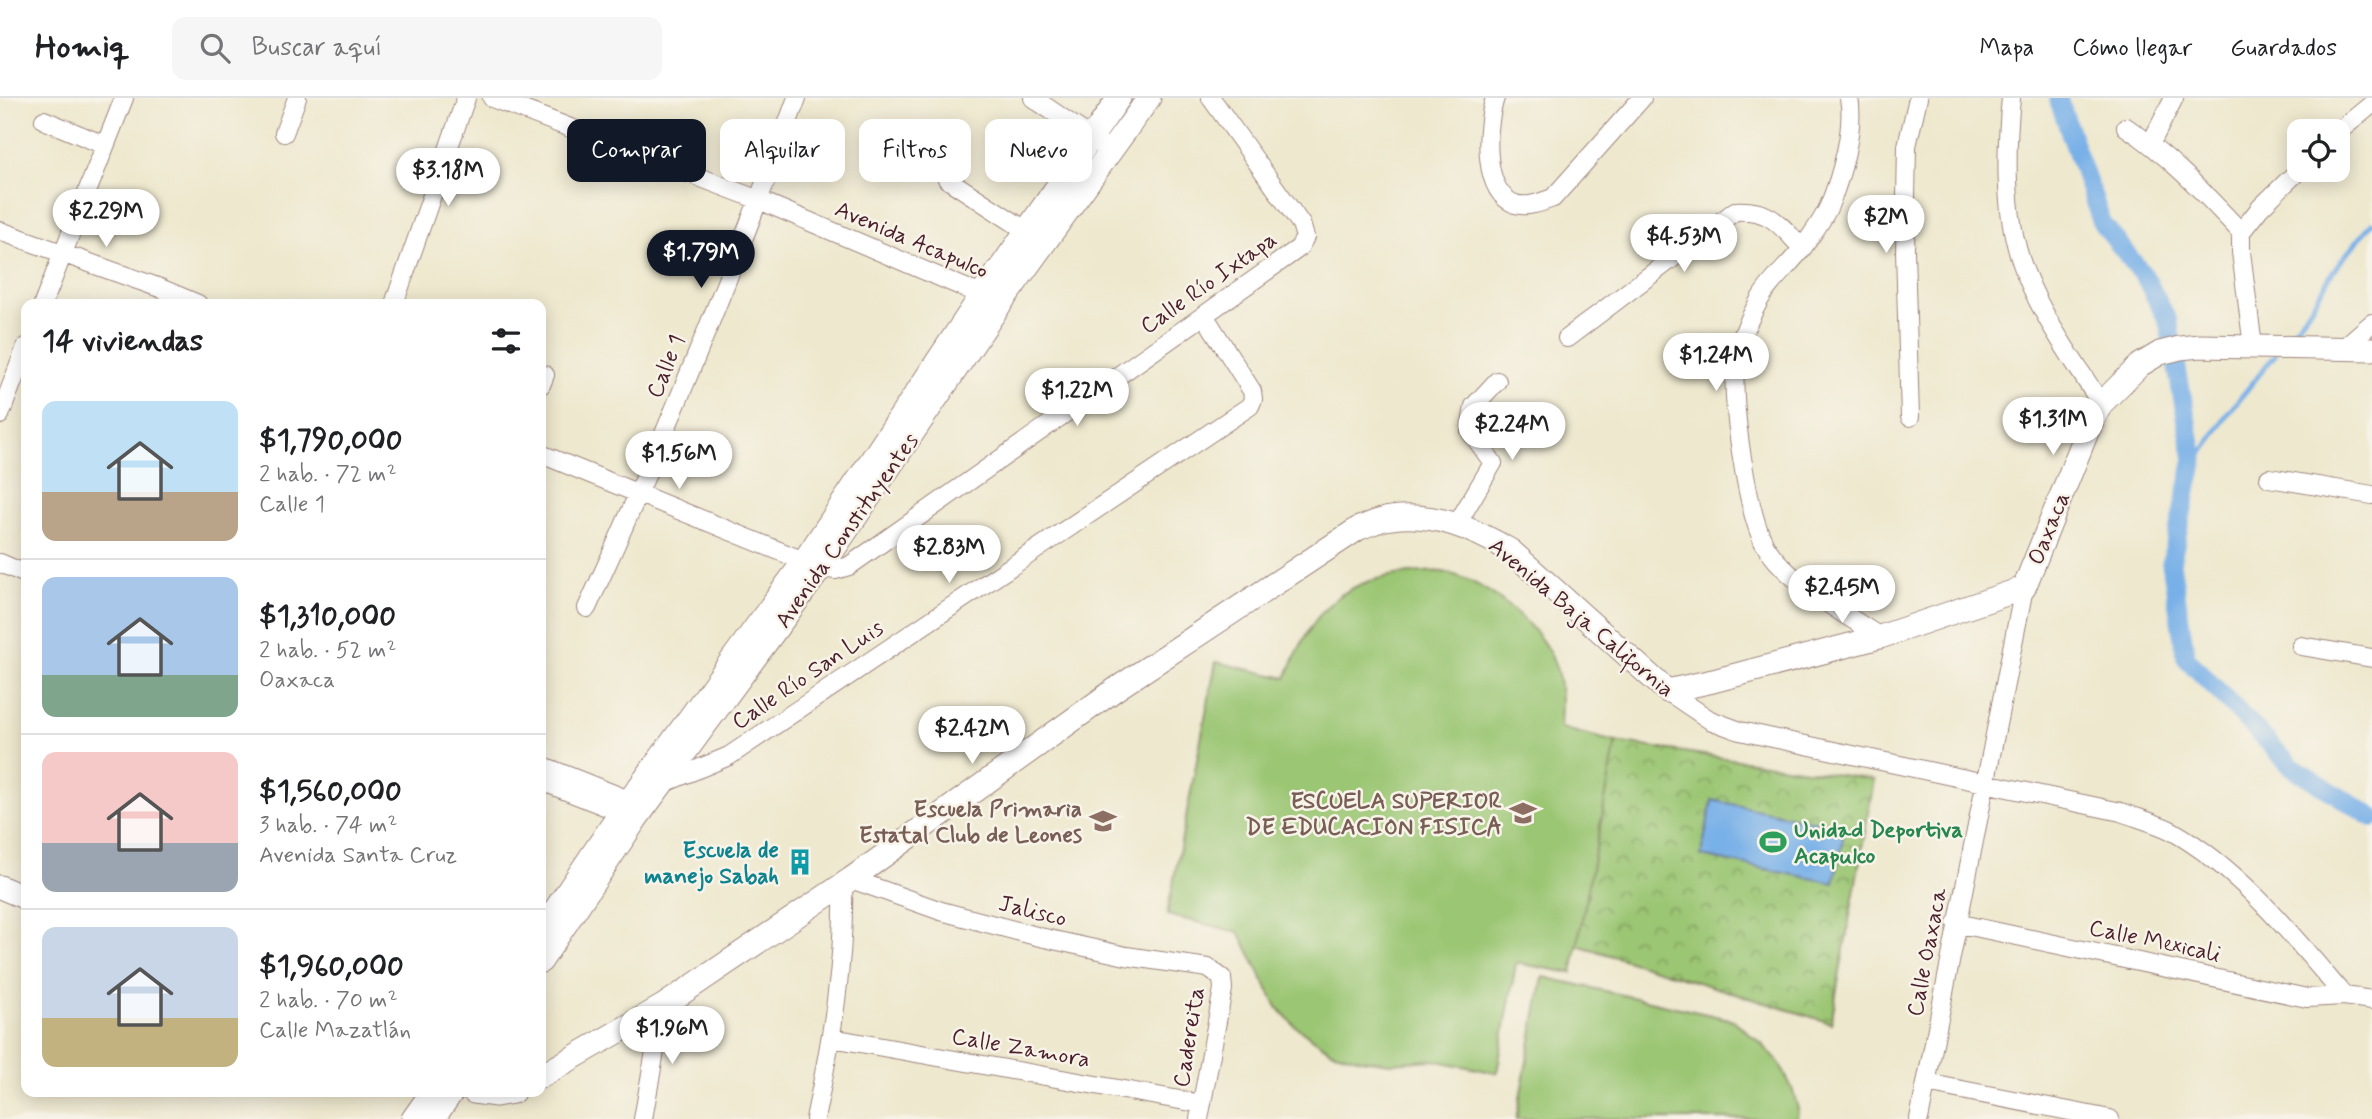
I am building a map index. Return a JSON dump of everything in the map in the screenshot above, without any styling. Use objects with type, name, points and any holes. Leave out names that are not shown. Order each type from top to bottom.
[{"type":"main road","name":"Avenida Constituyentes","points":[[1101,145],[1119,98]]},
{"type":"main road","name":"Avenida Constituyentes","points":[[546,924],[813,565],[991,299],[1101,145],[1149,98]]},
{"type":"main road","name":"Oaxaca","points":[[2024,588],[2087,432],[2101,404],[2140,365],[2160,354],[2200,346],[2259,347]]},
{"type":"main road","points":[[2259,347],[2372,349]]},
{"type":"main road","name":"Avenida Baja California","points":[[546,1073],[663,1006],[847,882],[1116,690],[1359,528],[1389,518],[1420,517],[1457,524],[1485,535],[1511,551],[1667,691]]},
{"type":"main road","points":[[1667,691],[1880,637],[2024,588]]},
{"type":"main road","name":"Avenida Constituyentes","points":[[546,953],[639,801]]},
{"type":"main road","points":[[0,887],[21,896]]},
{"type":"main road","points":[[0,902],[21,910]]},
{"type":"main road","points":[[413,1119],[428,1097]]},
{"type":"main road","points":[[433,1119],[448,1097]]},
{"type":"street","points":[[45,299],[124,98]]},
{"type":"street","points":[[284,133],[297,98]]},
{"type":"street","points":[[396,299],[466,98]]},
{"type":"street","name":"Avenida Acapulco","points":[[492,98],[759,200],[991,299]]},
{"type":"street","name":"Calle 1","points":[[587,608],[638,495],[759,200],[797,98]]},
{"type":"street","points":[[1033,98],[1101,145]]},
{"type":"street","name":"Calle Río Ixtapa","points":[[813,565],[836,570],[849,566],[1299,248],[1305,237],[1301,224],[1211,98]]},
{"type":"street","points":[[1495,98],[1488,139],[1491,174],[1500,192],[1516,204],[1534,204],[1553,198],[1642,98]]},
{"type":"street","points":[[1849,98],[1851,108],[1845,156],[1828,208],[1802,248],[1762,296],[1744,330],[1735,368],[1735,408],[1752,511],[1765,545],[1794,578],[1880,637]]},
{"type":"street","points":[[1910,417],[1905,251],[1907,159],[1918,98]]},
{"type":"street","points":[[2011,98],[2008,153],[2011,214],[2020,257],[2038,301],[2101,404]]},
{"type":"street","points":[[2151,143],[2174,98]]},
{"type":"street","points":[[2356,107],[2372,103]]},
{"type":"street","points":[[44,120],[104,145]]},
{"type":"street","points":[[2126,127],[2151,143],[2182,171],[2241,232]]},
{"type":"street","points":[[952,182],[1036,237]]},
{"type":"street","points":[[2259,347],[2241,252],[2241,232],[2260,208],[2287,182]]},
{"type":"street","points":[[1567,338],[1735,211],[1754,210],[1774,219],[1802,248]]},
{"type":"street","points":[[0,231],[186,299]]},
{"type":"street","name":"Calle Río San Luis","points":[[639,801],[729,756],[1250,406],[1252,391],[1204,315]]},
{"type":"street","points":[[2342,349],[2372,323]]},
{"type":"street","points":[[0,415],[21,360]]},
{"type":"street","points":[[1457,524],[1493,463],[1470,431],[1474,406],[1497,382]]},
{"type":"street","points":[[546,456],[813,565]]},
{"type":"street","points":[[2269,478],[2372,495]]},
{"type":"street","points":[[0,563],[21,572]]},
{"type":"street","name":"Calle Oaxaca","points":[[1919,1119],[2024,588]]},
{"type":"street","points":[[2301,646],[2372,659]]},
{"type":"street","name":"Avenida Baja California","points":[[1667,691],[1710,720],[1740,731],[2121,812],[2169,830],[2211,856],[2252,893],[2344,996]]},
{"type":"street","points":[[546,767],[639,801]]},
{"type":"street","points":[[546,782],[639,801]]},
{"type":"street","points":[[815,1119],[832,1038],[847,882]]},
{"type":"street","name":"Jalisco","points":[[847,882],[941,911],[1040,937],[1126,956],[1208,968]]},
{"type":"street","name":"Calle Mexicali","points":[[1956,923],[2307,998],[2344,996]]},
{"type":"street","name":"Cadereita","points":[[1200,1112],[1223,989],[1222,978],[1208,968]]},
{"type":"street","points":[[2344,996],[2372,1000]]},
{"type":"street","points":[[643,1119],[663,1006]]},
{"type":"street","name":"Calle Zamora","points":[[832,1038],[1200,1112]]},
{"type":"street","points":[[1926,1083],[2110,1119]]},
{"type":"green space","points":[[1421,572],[1443,572],[1459,577],[1476,584],[1509,606],[1537,635],[1555,665],[1560,688],[1560,728],[1616,742],[1572,973],[1516,963],[1497,1073],[1433,1060],[1390,1063],[1331,1051],[1295,1026],[1277,1007],[1239,932],[1167,915],[1216,662],[1286,678],[1308,632],[1334,600],[1350,589],[1370,581]]},
{"type":"green space","points":[[1616,742],[1874,780],[1831,1023],[1577,945]]},
{"type":"green space","points":[[1543,977],[1733,1020],[1762,1044],[1780,1064],[1792,1088],[1798,1109],[1797,1119],[1516,1119]]},
{"type":"water","name":"Unidad Deportiva Acapulco","points":[[1712,800],[1845,828],[1834,883],[1701,856]]},
{"type":"waterway","points":[[2058,98],[2102,223],[2145,277],[2168,321],[2194,459],[2171,563],[2186,658],[2292,767],[2372,817]]},
{"type":"waterway","points":[[2285,342],[2336,267],[2372,223]]},
{"type":"waterway","points":[[2192,468],[2229,412],[2275,355]]},
{"type":"place","name":"ESCUELA SUPERIOR DE EDUCACION FISICA","points":[[1523,813]]},
{"type":"place","name":"Escuela Primaria Estatal Club de Leones","points":[[1103,821]]},
{"type":"place","name":"Unidad Deportiva Acapulco","points":[[1773,842]]},
{"type":"place","name":"Escuela de manejo Sabah","points":[[800,862]]}]
